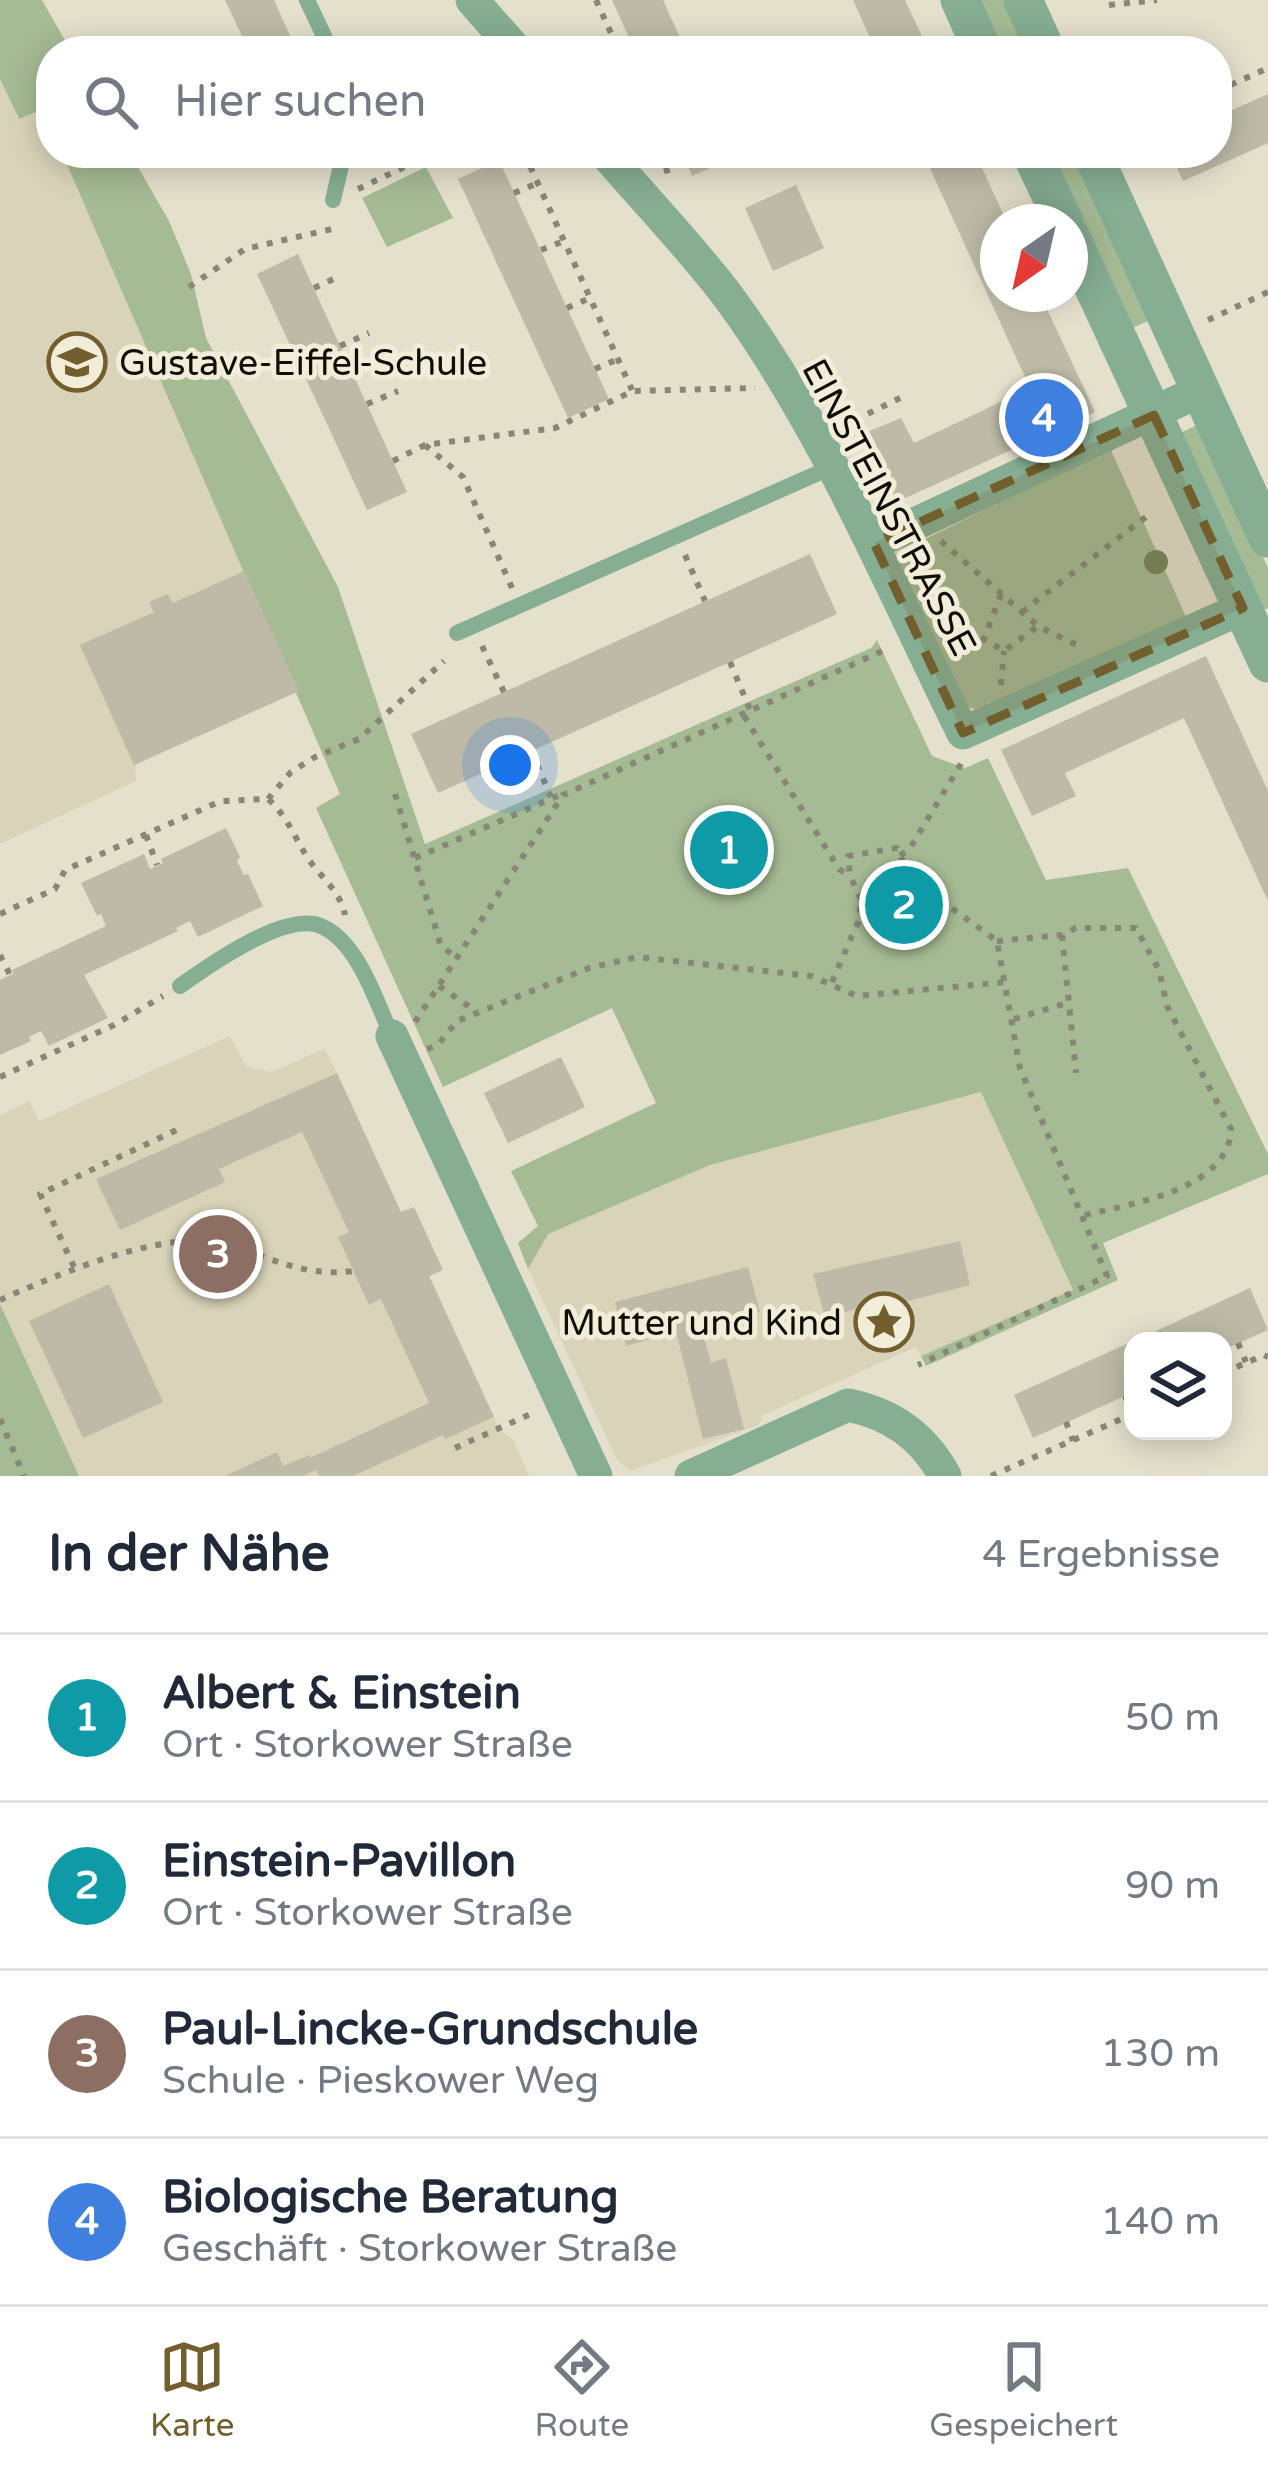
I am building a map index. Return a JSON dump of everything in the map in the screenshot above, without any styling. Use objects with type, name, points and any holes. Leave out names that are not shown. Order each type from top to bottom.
[{"type":"street","points":[[472,0],[504,36]]},
{"type":"street","points":[[960,0],[976,36]]},
{"type":"street","points":[[1023,0],[1039,36]]},
{"type":"street","name":"EINSTEINSTRASSE","points":[[617,168],[729,297],[832,466],[874,543],[963,746]]},
{"type":"street","points":[[1038,168],[1055,204]]},
{"type":"street","points":[[1099,168],[1268,538]]},
{"type":"street","points":[[1088,275],[1268,663]]},
{"type":"street","points":[[874,543],[1200,391]]},
{"type":"street","points":[[963,746],[1108,668],[1243,608]]},
{"type":"street","points":[[406,1044],[596,1476]]},
{"type":"street","points":[[691,1476],[848,1405],[889,1417],[914,1434],[945,1476]]},
{"type":"lane","points":[[307,0],[324,36]]},
{"type":"lane","points":[[333,200],[340,168]]},
{"type":"lane","points":[[457,633],[832,466]]},
{"type":"lane","points":[[180,986],[229,950],[282,928],[314,924],[342,942],[406,1044]]},
{"type":"path","points":[[596,0],[612,36]]},
{"type":"path","points":[[1109,5],[1157,0]]},
{"type":"path","points":[[1232,84],[1268,68]]},
{"type":"path","points":[[333,200],[402,168]]},
{"type":"path","points":[[531,168],[633,391]]},
{"type":"path","points":[[514,193],[538,183]]},
{"type":"path","points":[[189,286],[245,249],[332,229]]},
{"type":"path","points":[[541,250],[564,241]]},
{"type":"path","points":[[314,288],[340,276]]},
{"type":"path","points":[[1208,320],[1268,292]]},
{"type":"path","points":[[567,308],[590,298]]},
{"type":"path","points":[[340,346],[369,333]]},
{"type":"path","points":[[595,369],[618,358]]},
{"type":"path","points":[[393,461],[425,445],[555,428],[633,391],[762,388]]},
{"type":"path","points":[[368,404],[398,391]]},
{"type":"path","points":[[837,428],[908,394]]},
{"type":"path","points":[[425,445],[463,477],[521,608]]},
{"type":"path","points":[[1022,612],[1151,513]]},
{"type":"path","points":[[923,521],[1038,626],[1102,656],[1108,668]]},
{"type":"path","points":[[684,552],[705,601]]},
{"type":"path","points":[[1001,594],[984,639],[1004,651],[1038,626]]},
{"type":"path","points":[[415,858],[915,636]]},
{"type":"path","points":[[482,646],[504,692]]},
{"type":"path","points":[[268,799],[291,772],[358,739],[444,661]]},
{"type":"path","points":[[730,662],[748,714],[839,869],[850,876]]},
{"type":"path","points":[[900,855],[909,850],[963,746]]},
{"type":"path","points":[[531,751],[551,797]]},
{"type":"path","points":[[395,794],[441,946],[458,958]]},
{"type":"path","points":[[563,795],[410,1029],[406,1044],[438,1045],[457,1021],[477,1012],[589,968],[637,958],[811,976],[857,996],[1005,982]]},
{"type":"path","points":[[0,914],[55,889],[65,870],[221,801],[268,799],[284,814],[308,859],[342,900],[348,927],[342,942]]},
{"type":"path","points":[[146,835],[157,865]]},
{"type":"path","points":[[832,982],[859,920],[861,899],[850,876],[848,856],[897,848],[910,878],[997,941],[1062,935],[1076,928],[1136,928],[1159,970],[1166,1006],[1231,1129],[1230,1144],[1222,1160],[1190,1184],[1082,1216]]},
{"type":"path","points":[[861,899],[910,878]]},
{"type":"path","points":[[1062,935],[1076,1073]]},
{"type":"path","points":[[918,1365],[1107,1276],[1020,1068],[997,941]]},
{"type":"path","points":[[0,956],[10,975]]},
{"type":"path","points":[[0,1077],[114,1025],[180,986]]},
{"type":"path","points":[[439,986],[477,1012]]},
{"type":"path","points":[[1014,1018],[1067,1004]]},
{"type":"path","points":[[74,1267],[40,1194],[181,1128]]},
{"type":"path","points":[[0,1300],[74,1267],[152,1247],[212,1242],[322,1275],[353,1271]]},
{"type":"path","points":[[1238,1343],[1246,1363]]},
{"type":"path","points":[[1232,1369],[1267,1355]]},
{"type":"path","points":[[455,1448],[561,1401]]},
{"type":"path","points":[[991,1476],[1124,1418]]},
{"type":"path","points":[[0,1419],[21,1475]]},
{"type":"path","points":[[1066,1422],[1073,1441]]},
{"type":"highlighted area","points":[[1154,415],[1243,608],[963,733],[874,543]]},
{"type":"shaded area","name":"Gustave-Eiffel-Schule","points":[[0,79],[18,119],[36,112],[36,168],[69,168],[299,691],[135,765],[136,781],[0,844]]},
{"type":"shaded area","points":[[230,1036],[246,1066],[272,1072],[325,1048],[401,1212],[414,1207],[443,1270],[430,1277],[499,1428],[514,1441],[529,1476],[79,1476],[0,1304],[0,1115],[29,1101],[39,1121]]},
{"type":"shaded area","points":[[982,1092],[1073,1291],[921,1356],[916,1347],[763,1415],[759,1425],[630,1471],[617,1460],[528,1269],[548,1234],[710,1165]]},
{"type":"green space","points":[[0,0],[42,0],[62,36],[36,36],[36,112],[19,119],[0,79]]},
{"type":"green space","points":[[974,0],[1007,0],[1023,36],[991,36]]},
{"type":"green space","points":[[69,168],[139,168],[169,221],[191,274],[206,338],[338,587],[425,844],[871,648],[877,640],[932,756],[965,768],[988,758],[1046,880],[1128,868],[1268,1154],[1268,1174],[1103,1243],[1118,1280],[926,1366],[921,1356],[1073,1290],[981,1092],[710,1165],[548,1234],[528,1269],[518,1243],[538,1226],[511,1171],[656,1103],[612,1008],[443,1087],[316,808],[340,794]]},
{"type":"green space","points":[[427,168],[453,218],[387,247],[362,198]]},
{"type":"green space","points":[[1051,168],[1084,168],[1153,319],[1125,331],[1088,250],[1088,204],[1067,204]]},
{"type":"green space","points":[[1201,423],[1268,568],[1268,608],[1252,616],[1170,438]]},
{"type":"green space","points":[[1110,448],[1187,619],[978,710],[965,706],[901,574],[905,549]]},
{"type":"green space","points":[[0,1304],[79,1476],[0,1476]]},
{"type":"building","points":[[225,0],[274,0],[290,36],[242,36]]},
{"type":"building","points":[[612,0],[663,0],[679,36],[628,36]]},
{"type":"building","points":[[853,0],[905,0],[922,36],[869,36]]},
{"type":"building","points":[[1268,94],[1268,143],[1232,159],[1232,110]]},
{"type":"building","points":[[482,168],[503,168],[609,399],[568,418],[458,179]]},
{"type":"building","points":[[930,168],[982,168],[999,204],[980,204],[980,278]]},
{"type":"building","points":[[1177,168],[1212,168],[1183,181]]},
{"type":"building","points":[[796,185],[824,248],[773,271],[745,208]]},
{"type":"building","points":[[298,254],[407,492],[367,510],[257,274]]},
{"type":"building","points":[[995,312],[1048,312],[1095,412],[890,505],[860,435],[901,418],[914,443],[1030,388]]},
{"type":"building","points":[[810,554],[837,614],[438,793],[411,734]]},
{"type":"building","points":[[244,571],[299,691],[134,765],[80,645],[154,612],[149,602],[168,594],[173,603]]},
{"type":"building","points":[[1206,656],[1268,791],[1268,901],[1184,718],[1065,773],[1076,796],[1032,816],[1001,750]]},
{"type":"building","points":[[226,828],[240,857],[237,861],[263,906],[198,937],[190,921],[84,975],[108,1018],[49,1046],[41,1031],[0,1055],[0,980],[106,926],[81,883],[144,854],[150,869]]},
{"type":"building","points":[[561,1057],[585,1107],[508,1143],[484,1093]]},
{"type":"building","points":[[337,1073],[401,1212],[414,1207],[443,1270],[429,1276],[494,1417],[353,1476],[319,1476],[316,1470],[303,1476],[225,1476],[277,1452],[283,1466],[310,1458],[429,1403],[381,1299],[369,1305],[338,1237],[349,1232],[302,1132],[219,1169],[225,1182],[120,1230],[96,1179]]},
{"type":"building","points":[[960,1241],[970,1285],[825,1317],[813,1274]]},
{"type":"building","points":[[748,1267],[760,1312],[701,1327],[711,1363],[726,1358],[744,1429],[703,1439],[676,1332],[626,1346],[615,1302]]},
{"type":"building","points":[[109,1284],[163,1402],[83,1438],[29,1321]]},
{"type":"building","points":[[1250,1288],[1268,1330],[1232,1346],[1232,1332],[1154,1332]]},
{"type":"building","points":[[1124,1345],[1124,1396],[1033,1438],[1014,1395]]},
{"type":"place","name":"Gustave-Eiffel-Schule","points":[[77,362]]},
{"type":"place","name":"Biologische Beratung","points":[[1044,418]]},
{"type":"place","name":"Albert & Einstein","points":[[729,850]]},
{"type":"place","name":"Einstein-Pavillon","points":[[904,905]]},
{"type":"place","name":"Paul-Lincke-Grundschule","points":[[218,1254]]},
{"type":"place","name":"Mutter und Kind","points":[[884,1322]]}]
